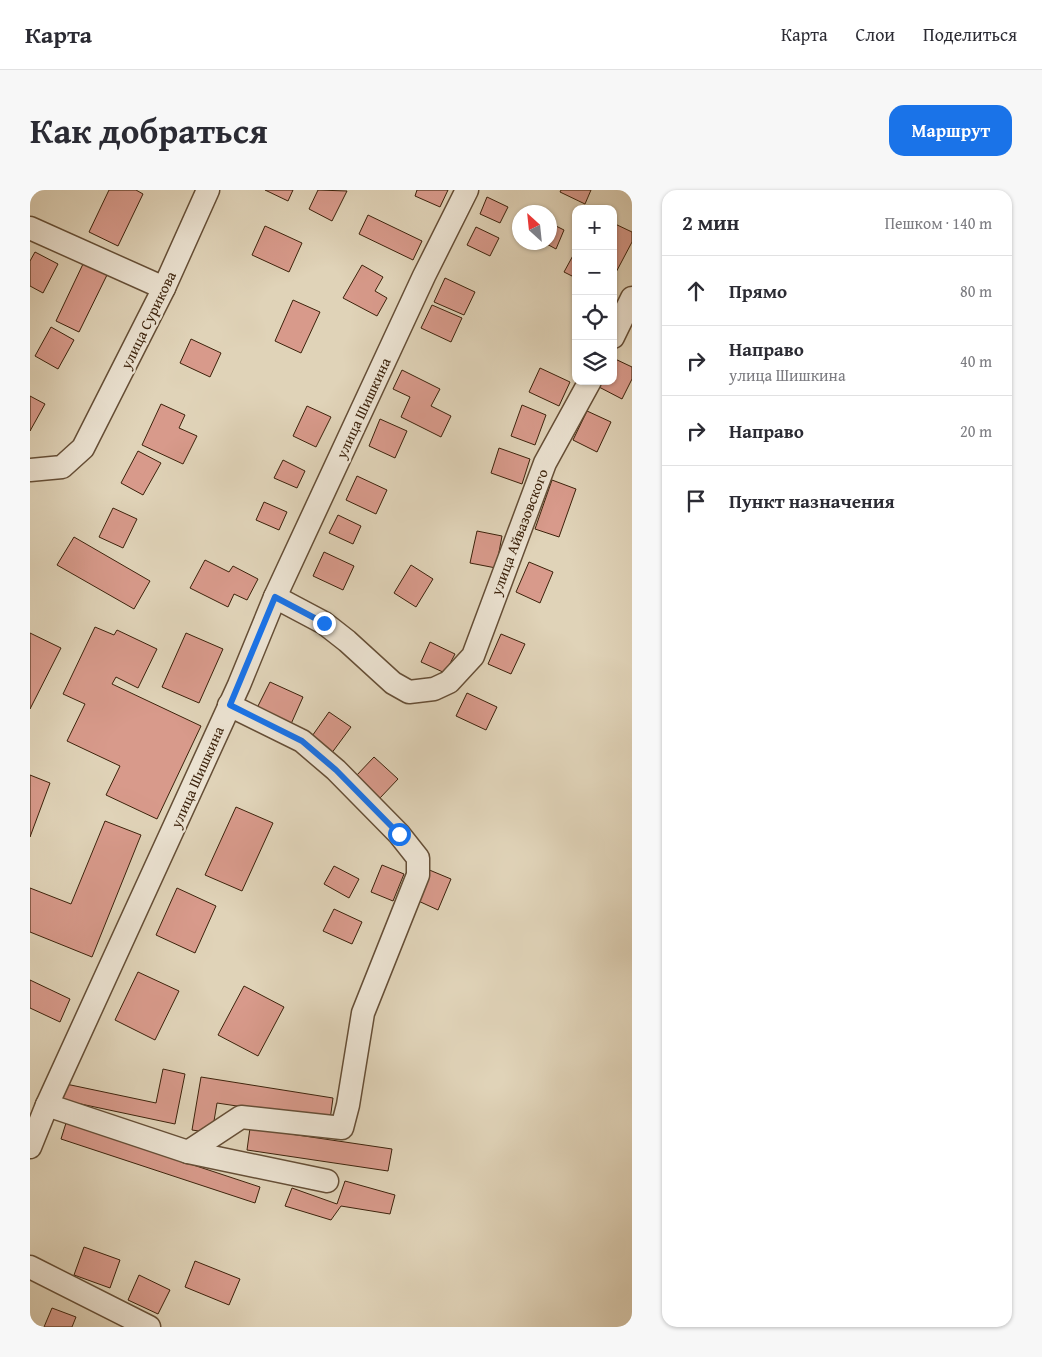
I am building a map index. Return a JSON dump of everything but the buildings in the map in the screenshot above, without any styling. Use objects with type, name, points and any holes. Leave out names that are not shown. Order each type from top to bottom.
[{"type":"street","name":"улица Сурикова","points":[[30,470],[62,467],[84,448],[164,288],[208,190]]},
{"type":"street","name":"улица Шишкина","points":[[30,1147],[230,705],[275,597],[424,276],[467,190]]},
{"type":"street","points":[[30,228],[164,288]]},
{"type":"street","points":[[621,337],[632,298]]},
{"type":"street","name":"улица Айвазовского","points":[[275,597],[324,623],[347,641],[392,683],[409,692],[434,689],[449,682],[473,656],[546,463],[588,385]]},
{"type":"street","points":[[188,1152],[240,1118],[342,1128],[348,1104],[363,1013],[418,876],[418,858],[399,834],[336,770],[302,741],[230,705]]},
{"type":"street","points":[[47,1106],[188,1152],[327,1181]]},
{"type":"street","points":[[30,1267],[149,1327]]},
{"type":"route","points":[[324,623],[275,597],[230,705],[302,741],[336,770],[399,834]]}]
